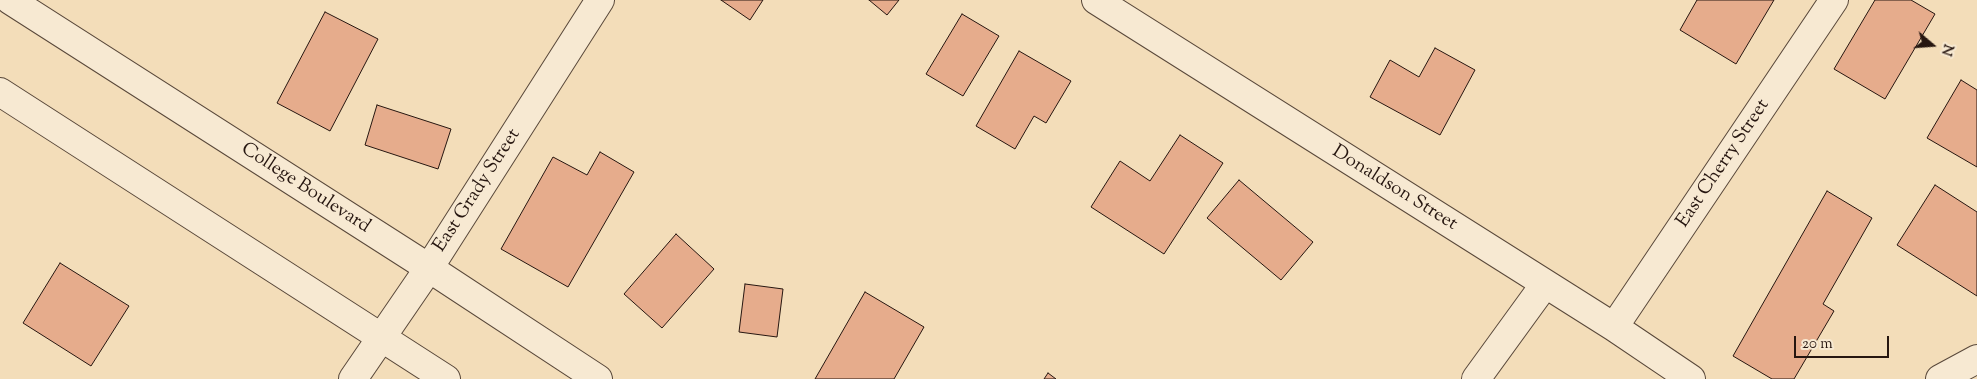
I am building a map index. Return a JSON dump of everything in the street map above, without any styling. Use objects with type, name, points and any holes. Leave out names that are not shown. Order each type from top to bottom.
[{"type":"street","name":"College Boulevard","points":[[10,0],[429,268],[598,379]]},
{"type":"street","name":"Donaldson Street","points":[[1096,0],[1614,327],[1691,379]]},
{"type":"street","name":"East Cherry Street","points":[[1614,327],[1834,0]]},
{"type":"street","name":"East Grady Street","points":[[353,379],[429,268],[596,1]]},
{"type":"street","points":[[0,92],[446,379]]},
{"type":"street","points":[[1476,379],[1546,284]]},
{"type":"street","points":[[1940,379],[1977,359]]},
{"type":"building","points":[[721,0],[763,0],[750,20]]},
{"type":"building","points":[[869,0],[899,0],[887,15]]},
{"type":"building","points":[[1697,0],[1774,0],[1736,64],[1680,30]]},
{"type":"building","points":[[1875,0],[1911,0],[1935,14],[1885,99],[1834,69]]},
{"type":"building","points":[[325,12],[378,39],[330,131],[277,103]]},
{"type":"building","points":[[962,14],[999,36],[963,96],[926,74]]},
{"type":"building","points":[[1435,48],[1475,70],[1440,135],[1370,97],[1390,60],[1419,77]]},
{"type":"building","points":[[1019,51],[1071,81],[1046,123],[1034,116],[1015,149],[976,126]]},
{"type":"building","points":[[1961,80],[1977,90],[1977,167],[1927,138]]},
{"type":"building","points":[[377,105],[451,129],[438,169],[365,145]]},
{"type":"building","points":[[1180,135],[1223,163],[1164,254],[1091,207],[1120,161],[1150,181]]},
{"type":"building","points":[[600,152],[634,172],[568,287],[501,249],[553,157],[587,175]]},
{"type":"building","points":[[1239,180],[1313,242],[1281,280],[1207,218]]},
{"type":"building","points":[[1935,185],[1977,212],[1977,296],[1897,245]]},
{"type":"building","points":[[1827,191],[1872,218],[1823,304],[1834,311],[1794,379],[1772,379],[1733,356]]},
{"type":"building","points":[[676,234],[714,269],[662,328],[624,294]]},
{"type":"building","points":[[60,263],[129,306],[91,366],[23,323]]},
{"type":"building","points":[[745,284],[783,289],[777,337],[739,332]]},
{"type":"building","points":[[865,292],[924,327],[894,379],[815,379]]},
{"type":"building","points":[[1048,373],[1056,379],[1044,379]]}]
